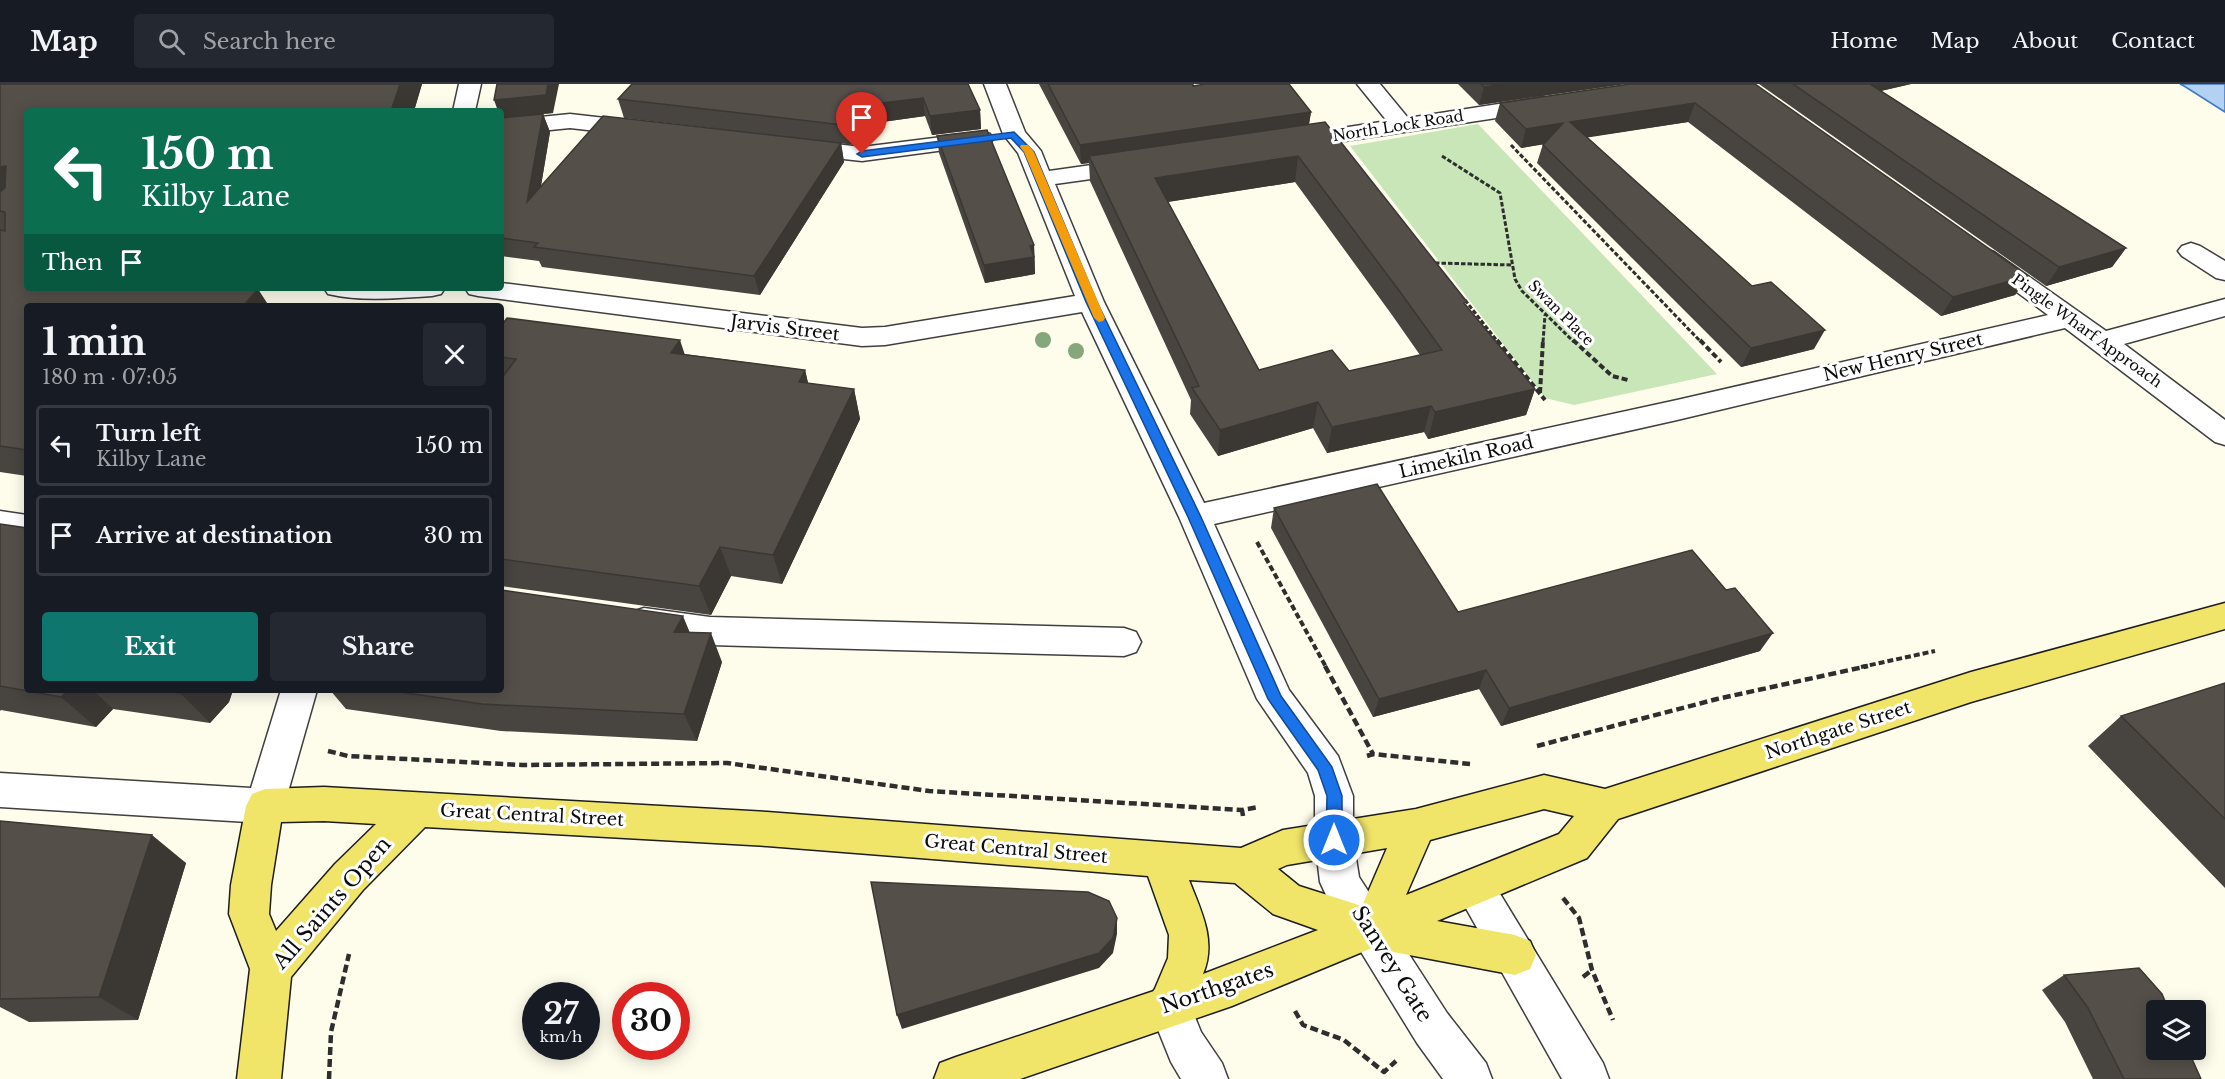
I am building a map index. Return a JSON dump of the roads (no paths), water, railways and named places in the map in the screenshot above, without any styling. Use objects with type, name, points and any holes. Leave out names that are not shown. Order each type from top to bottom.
[{"type":"main road","name":"Northgate Street","points":[[1605,806],[1971,687],[2225,616]]},
{"type":"main road","name":"Great Central Street","points":[[265,806],[324,804],[767,829],[1243,866],[1283,848],[1416,826],[1544,792],[1605,806]]},
{"type":"main road","points":[[265,806],[251,885],[249,914],[272,969]]},
{"type":"main road","points":[[1474,887],[1573,846],[1605,806]]},
{"type":"main road","name":"All Saints Open","points":[[259,1079],[272,969],[349,877],[417,809]]},
{"type":"main road","points":[[1372,929],[1416,826]]},
{"type":"main road","points":[[1162,861],[1189,935],[1189,959],[1169,1005]]},
{"type":"main road","points":[[1243,866],[1287,902],[1372,929],[1515,955]]},
{"type":"main road","name":"Northgates","points":[[956,1079],[1273,969],[1474,887]]},
{"type":"street","points":[[465,108],[470,84]]},
{"type":"street","name":"Sanvey Gate","points":[[994,84],[1014,134],[1029,152],[1091,302],[1195,517],[1275,699],[1325,767],[1334,796],[1334,840],[1340,882],[1372,929],[1432,1028],[1470,1079]]},
{"type":"street","points":[[1368,84],[1402,125]]},
{"type":"street","name":"North Lock Road","points":[[1266,146],[1560,102]]},
{"type":"street","points":[[504,128],[570,121],[660,131]]},
{"type":"street","points":[[776,145],[862,154],[1014,134]]},
{"type":"street","points":[[1041,179],[1151,164]]},
{"type":"street","name":"Pingle Wharf Approach","points":[[1964,243],[2102,341],[2225,435]]},
{"type":"street","points":[[2191,251],[2225,272]]},
{"type":"street","points":[[364,291],[417,293]]},
{"type":"street","name":"Jarvis Street","points":[[502,291],[862,337],[885,336],[1091,302]]},
{"type":"street","points":[[2102,341],[2225,307]]},
{"type":"street","name":"New Henry Street","points":[[1743,394],[2070,318]]},
{"type":"street","name":"Limekiln Road","points":[[1195,517],[1743,394]]},
{"type":"street","points":[[0,523],[24,527]]},
{"type":"street","points":[[617,618],[710,631],[1124,642]]},
{"type":"street","points":[[0,790],[265,806],[298,693]]},
{"type":"street","points":[[1474,887],[1587,1079]]},
{"type":"street","points":[[1169,1005],[1186,1047],[1206,1079]]},
{"type":"water","points":[[2180,84],[2225,84],[2225,112],[2184,86]]}]
